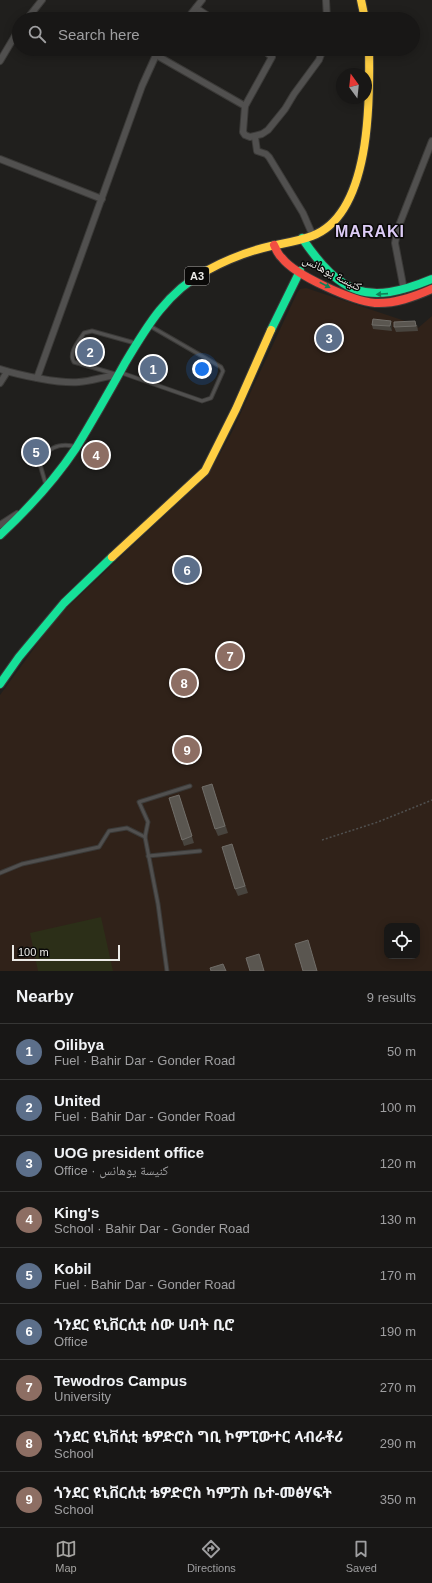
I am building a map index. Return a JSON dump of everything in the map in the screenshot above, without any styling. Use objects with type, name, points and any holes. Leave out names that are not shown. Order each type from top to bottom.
[{"type":"main road","points":[[361,0],[364,12]]},
{"type":"main road","name":"A3","points":[[0,535],[29,508],[47,488],[75,446],[148,325],[164,303],[179,288],[197,276],[217,266],[274,245],[313,236],[325,231],[335,221],[355,186],[361,165],[368,112],[369,56]]},
{"type":"main road","points":[[302,238],[316,260],[332,277],[362,297],[383,295],[404,290],[432,279]]},
{"type":"main road","name":"كنيسة يوهانس","points":[[274,245],[282,259],[291,266],[342,294],[362,297],[375,303],[405,301],[432,289]]},
{"type":"main road","points":[[0,684],[19,657],[64,603],[205,471],[236,409],[258,356],[300,271]]},
{"type":"street","points":[[33,12],[42,0]]},
{"type":"street","points":[[193,12],[202,0]]},
{"type":"street","points":[[326,0],[327,12]]},
{"type":"street","points":[[196,8],[202,12]]},
{"type":"street","points":[[0,61],[12,40]]},
{"type":"street","points":[[37,378],[142,86],[156,56]]},
{"type":"street","points":[[158,56],[245,106]]},
{"type":"street","points":[[271,56],[271,59],[245,106],[243,132],[245,135],[250,137],[268,130],[279,119],[320,56]]},
{"type":"street","points":[[255,136],[258,151],[269,157],[303,213],[313,236]]},
{"type":"street","points":[[404,290],[396,254],[396,234],[432,141]]},
{"type":"street","points":[[0,159],[102,200]]},
{"type":"street","points":[[0,369],[7,372],[37,378],[78,382],[119,374]]},
{"type":"street","points":[[0,383],[7,372]]},
{"type":"street","points":[[0,525],[15,514],[29,508]]},
{"type":"lane","points":[[136,344],[92,330],[84,333],[72,353],[72,359],[74,362],[119,374],[202,401],[211,398],[223,371],[221,367],[148,325]]},
{"type":"lane","points":[[47,488],[39,461],[49,449],[55,446],[64,444],[75,446]]},
{"type":"lane","points":[[167,971],[158,904],[145,837],[148,822],[139,802],[190,786]]},
{"type":"lane","points":[[0,873],[22,864],[98,847],[109,831],[127,828],[145,837]]},
{"type":"lane","points":[[148,856],[200,851]]},
{"type":"path","points":[[322,840],[378,822],[432,800]]},
{"type":"shaded area","points":[[306,288],[417,325],[418,328],[432,316],[432,971],[0,971],[0,695],[57,617],[208,475],[231,434],[300,289]]},
{"type":"green space","points":[[101,917],[113,971],[38,971],[30,933]]},
{"type":"building","points":[[373,319],[391,321],[390,326],[372,325]]},
{"type":"building","points":[[415,321],[416,326],[394,327],[394,322]]},
{"type":"building","points":[[212,784],[225,826],[215,829],[202,787]]},
{"type":"building","points":[[179,795],[192,836],[182,840],[169,798]]},
{"type":"building","points":[[232,844],[245,886],[235,889],[222,847]]},
{"type":"building","points":[[308,940],[317,971],[303,971],[295,944]]},
{"type":"building","points":[[259,954],[264,971],[250,971],[246,958]]},
{"type":"building","points":[[223,964],[226,971],[211,971],[210,968]]},
{"type":"traffic: fast","points":[[302,238],[316,257],[330,272],[343,283],[357,290],[373,293],[390,292],[432,279]]},
{"type":"traffic: fast","points":[[0,535],[41,494],[68,460],[89,427],[133,349],[159,311],[180,289],[192,279],[206,271]]},
{"type":"traffic: fast","points":[[271,330],[300,271]]},
{"type":"traffic: fast","points":[[0,684],[19,657],[64,603],[112,557]]},
{"type":"traffic: slow","points":[[361,0],[364,12]]},
{"type":"traffic: slow","points":[[206,271],[246,253],[312,236],[331,224],[346,205],[356,181],[363,154],[369,97],[369,56]]},
{"type":"traffic: slow","points":[[112,557],[205,471],[236,409],[271,330]]},
{"type":"traffic: jam","points":[[274,245],[281,257],[299,272],[312,280],[353,298],[382,303],[397,301],[432,289]]},
{"type":"place","name":"UOG president office","points":[[329,338]]},
{"type":"place","name":"United","points":[[90,352]]},
{"type":"place","name":"Oilibya","points":[[153,369]]},
{"type":"place","name":"Kobil","points":[[36,452]]},
{"type":"place","name":"King's","points":[[96,455]]},
{"type":"place","name":"ጎንደር ዩኒቨርሲቲ ሰው ሀብት ቢሮ","points":[[187,570]]},
{"type":"place","name":"Tewodros Campus","points":[[230,656]]},
{"type":"place","name":"ጎንደር ዩኒቨሲቲ ቴዎድሮስ ግቢ ኮምፒውተር ላብራቶሪ","points":[[184,683]]},
{"type":"place","name":"ጎንደር ዩኒቨርሲቲ ቴዎድሮስ ካምፓስ ቤተ-መፅሃፍት","points":[[187,750]]},
{"type":"district","name":"MARAKI","points":[[370,231]]}]
